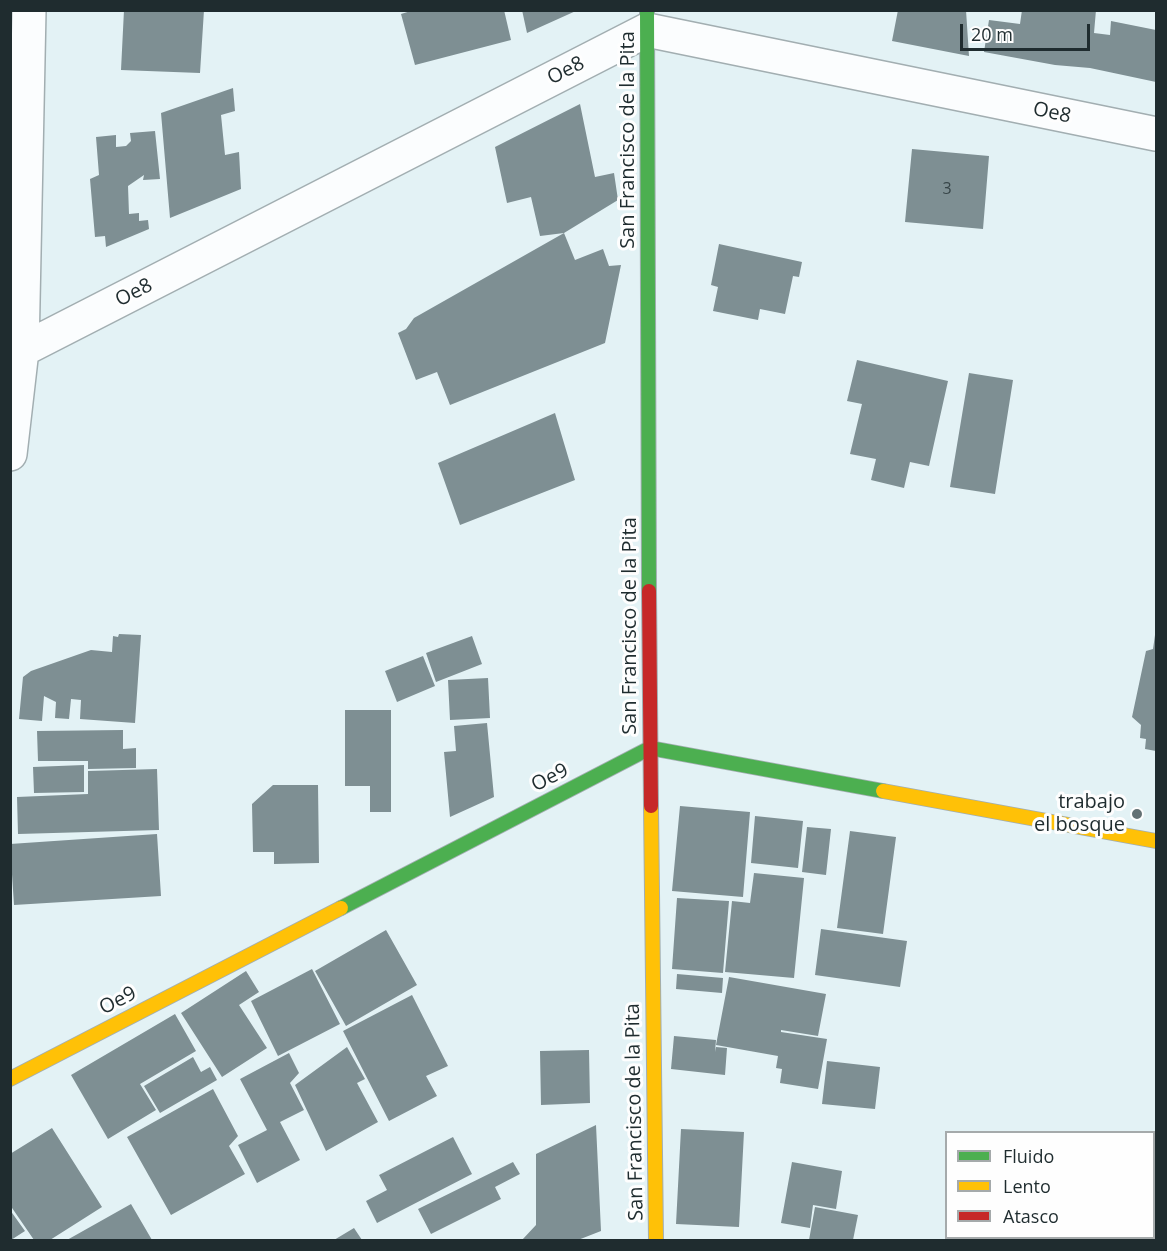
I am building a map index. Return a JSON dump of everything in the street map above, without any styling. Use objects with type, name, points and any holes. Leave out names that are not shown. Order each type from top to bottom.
[{"type":"street","points":[[10,454],[22,350],[29,10]]},
{"type":"street","name":"Oe8","points":[[22,350],[647,20],[1156,134]]},
{"type":"street","name":"San Francisco de la Pita","points":[[647,20],[650,748],[656,1240]]},
{"type":"street","points":[[650,748],[1156,841]]},
{"type":"street","name":"Oe9","points":[[10,1079],[650,748]]},
{"type":"building","points":[[124,10],[204,10],[200,73],[121,70]]},
{"type":"building","points":[[414,10],[504,10],[511,40],[415,65],[401,14]]},
{"type":"building","points":[[522,10],[578,10],[527,33]]},
{"type":"building","points":[[898,10],[966,10],[969,56],[892,41]]},
{"type":"building","points":[[1022,10],[1096,10],[1094,33],[1110,35],[1111,21],[1156,30],[1156,82],[1090,68],[1055,65],[984,52],[989,20],[1020,24]]},
{"type":"building","points":[[233,88],[235,111],[221,115],[225,155],[239,152],[241,189],[170,218],[161,113]]},
{"type":"building","points":[[580,104],[595,177],[614,173],[618,200],[564,233],[540,236],[531,197],[507,203],[495,147]]},
{"type":"building","points":[[155,131],[160,179],[143,180],[144,175],[128,186],[129,214],[139,213],[139,221],[148,220],[149,229],[106,247],[105,236],[95,237],[90,179],[99,175],[96,137],[116,135],[116,147],[126,146],[131,141],[130,133]]},
{"type":"building","points":[[912,149],[989,156],[983,229],[905,222]]},
{"type":"building","points":[[564,233],[575,260],[603,249],[609,266],[621,265],[605,343],[450,405],[437,372],[416,380],[398,333],[406,329],[414,318]]},
{"type":"building","points":[[719,244],[802,262],[799,277],[793,276],[785,314],[760,309],[758,320],[713,311],[718,287],[711,285]]},
{"type":"building","points":[[857,360],[948,381],[929,466],[910,462],[904,488],[871,480],[876,459],[850,454],[862,404],[847,401]]},
{"type":"building","points":[[969,373],[1013,380],[995,494],[950,487]]},
{"type":"building","points":[[555,413],[575,480],[460,525],[438,463]]},
{"type":"building","points":[[119,634],[141,635],[135,723],[80,719],[81,700],[71,699],[69,719],[55,718],[56,702],[44,696],[42,721],[19,719],[23,677],[31,671],[91,650],[112,652],[113,636],[118,637]]},
{"type":"building","points":[[1155,635],[1156,751],[1145,749],[1146,739],[1140,738],[1141,725],[1132,717],[1146,651],[1153,649]]},
{"type":"building","points":[[472,636],[482,664],[436,682],[426,653]]},
{"type":"building","points":[[423,656],[435,686],[397,702],[385,671]]},
{"type":"building","points":[[488,678],[490,718],[450,720],[448,680]]},
{"type":"building","points":[[345,710],[391,710],[391,812],[370,812],[370,786],[345,786]]},
{"type":"building","points":[[487,723],[494,797],[450,817],[444,752],[456,751],[454,726]]},
{"type":"building","points":[[123,730],[123,749],[136,748],[136,768],[88,769],[88,761],[38,761],[37,731]]},
{"type":"building","points":[[84,765],[84,792],[34,793],[33,767]]},
{"type":"building","points":[[157,769],[159,830],[18,834],[17,797],[88,794],[88,771]]},
{"type":"building","points":[[273,785],[318,785],[319,863],[274,864],[274,852],[253,852],[252,804]]},
{"type":"building","points":[[680,806],[750,812],[743,897],[672,891]]},
{"type":"building","points":[[755,816],[803,821],[798,868],[751,863]]},
{"type":"building","points":[[807,827],[831,829],[826,875],[802,872]]},
{"type":"building","points":[[850,831],[896,837],[883,934],[837,928]]},
{"type":"building","points":[[157,834],[161,896],[14,905],[10,844]]},
{"type":"building","points":[[754,873],[804,878],[794,978],[725,972],[732,901],[750,903]]},
{"type":"building","points":[[677,898],[729,901],[723,973],[672,969]]},
{"type":"building","points":[[821,929],[907,941],[900,987],[815,975]]},
{"type":"building","points":[[386,930],[417,985],[346,1026],[315,971]]},
{"type":"building","points":[[312,969],[340,1024],[278,1056],[251,1001]]},
{"type":"building","points":[[246,971],[259,992],[239,1005],[267,1048],[222,1077],[181,1013]]},
{"type":"building","points":[[677,974],[723,978],[722,993],[676,989]]},
{"type":"building","points":[[729,977],[826,994],[818,1036],[781,1030],[781,1032],[827,1039],[818,1089],[780,1083],[782,1069],[776,1068],[778,1056],[716,1045]]},
{"type":"building","points":[[412,995],[448,1066],[426,1076],[437,1096],[389,1121],[343,1031]]},
{"type":"building","points":[[175,1014],[196,1051],[140,1084],[156,1110],[108,1139],[71,1075]]},
{"type":"building","points":[[674,1036],[716,1040],[715,1052],[716,1047],[727,1048],[725,1075],[671,1069]]},
{"type":"building","points":[[347,1047],[365,1079],[357,1083],[378,1122],[326,1151],[295,1085]]},
{"type":"building","points":[[589,1050],[590,1103],[541,1105],[540,1051]]},
{"type":"building","points":[[289,1053],[299,1073],[290,1083],[304,1110],[280,1122],[300,1160],[257,1183],[238,1145],[267,1130],[240,1079]]},
{"type":"building","points":[[193,1057],[201,1072],[210,1067],[217,1080],[160,1113],[144,1086]]},
{"type":"building","points":[[827,1061],[880,1067],[875,1109],[822,1104]]},
{"type":"building","points":[[213,1089],[238,1136],[229,1146],[245,1174],[171,1215],[127,1137]]},
{"type":"building","points":[[596,1125],[601,1231],[578,1240],[522,1240],[536,1225],[536,1154]]},
{"type":"building","points":[[52,1128],[102,1207],[50,1240],[34,1240],[10,1205],[10,1154]]},
{"type":"building","points":[[681,1129],[744,1132],[739,1227],[676,1224]]},
{"type":"building","points":[[453,1137],[472,1174],[377,1223],[366,1201],[387,1190],[379,1175]]},
{"type":"building","points":[[513,1162],[520,1174],[495,1187],[501,1199],[431,1234],[418,1209]]},
{"type":"building","points":[[792,1162],[842,1171],[836,1209],[813,1205],[810,1228],[781,1223]]},
{"type":"building","points":[[131,1204],[152,1240],[67,1240]]},
{"type":"building","points":[[815,1207],[858,1215],[853,1240],[809,1240]]},
{"type":"building","points":[[10,1210],[25,1231],[11,1240],[10,1240]]},
{"type":"building","points":[[354,1228],[362,1240],[334,1240]]},
{"type":"traffic: fast","points":[[647,10],[649,591]]},
{"type":"traffic: fast","points":[[341,908],[650,748],[883,791]]},
{"type":"traffic: slow","points":[[883,791],[1156,841]]},
{"type":"traffic: slow","points":[[651,806],[656,1240]]},
{"type":"traffic: slow","points":[[10,1079],[341,908]]},
{"type":"traffic: jam","points":[[649,591],[651,806]]},
{"type":"place","name":"trabajo el bosque","points":[[1137,814]]}]
